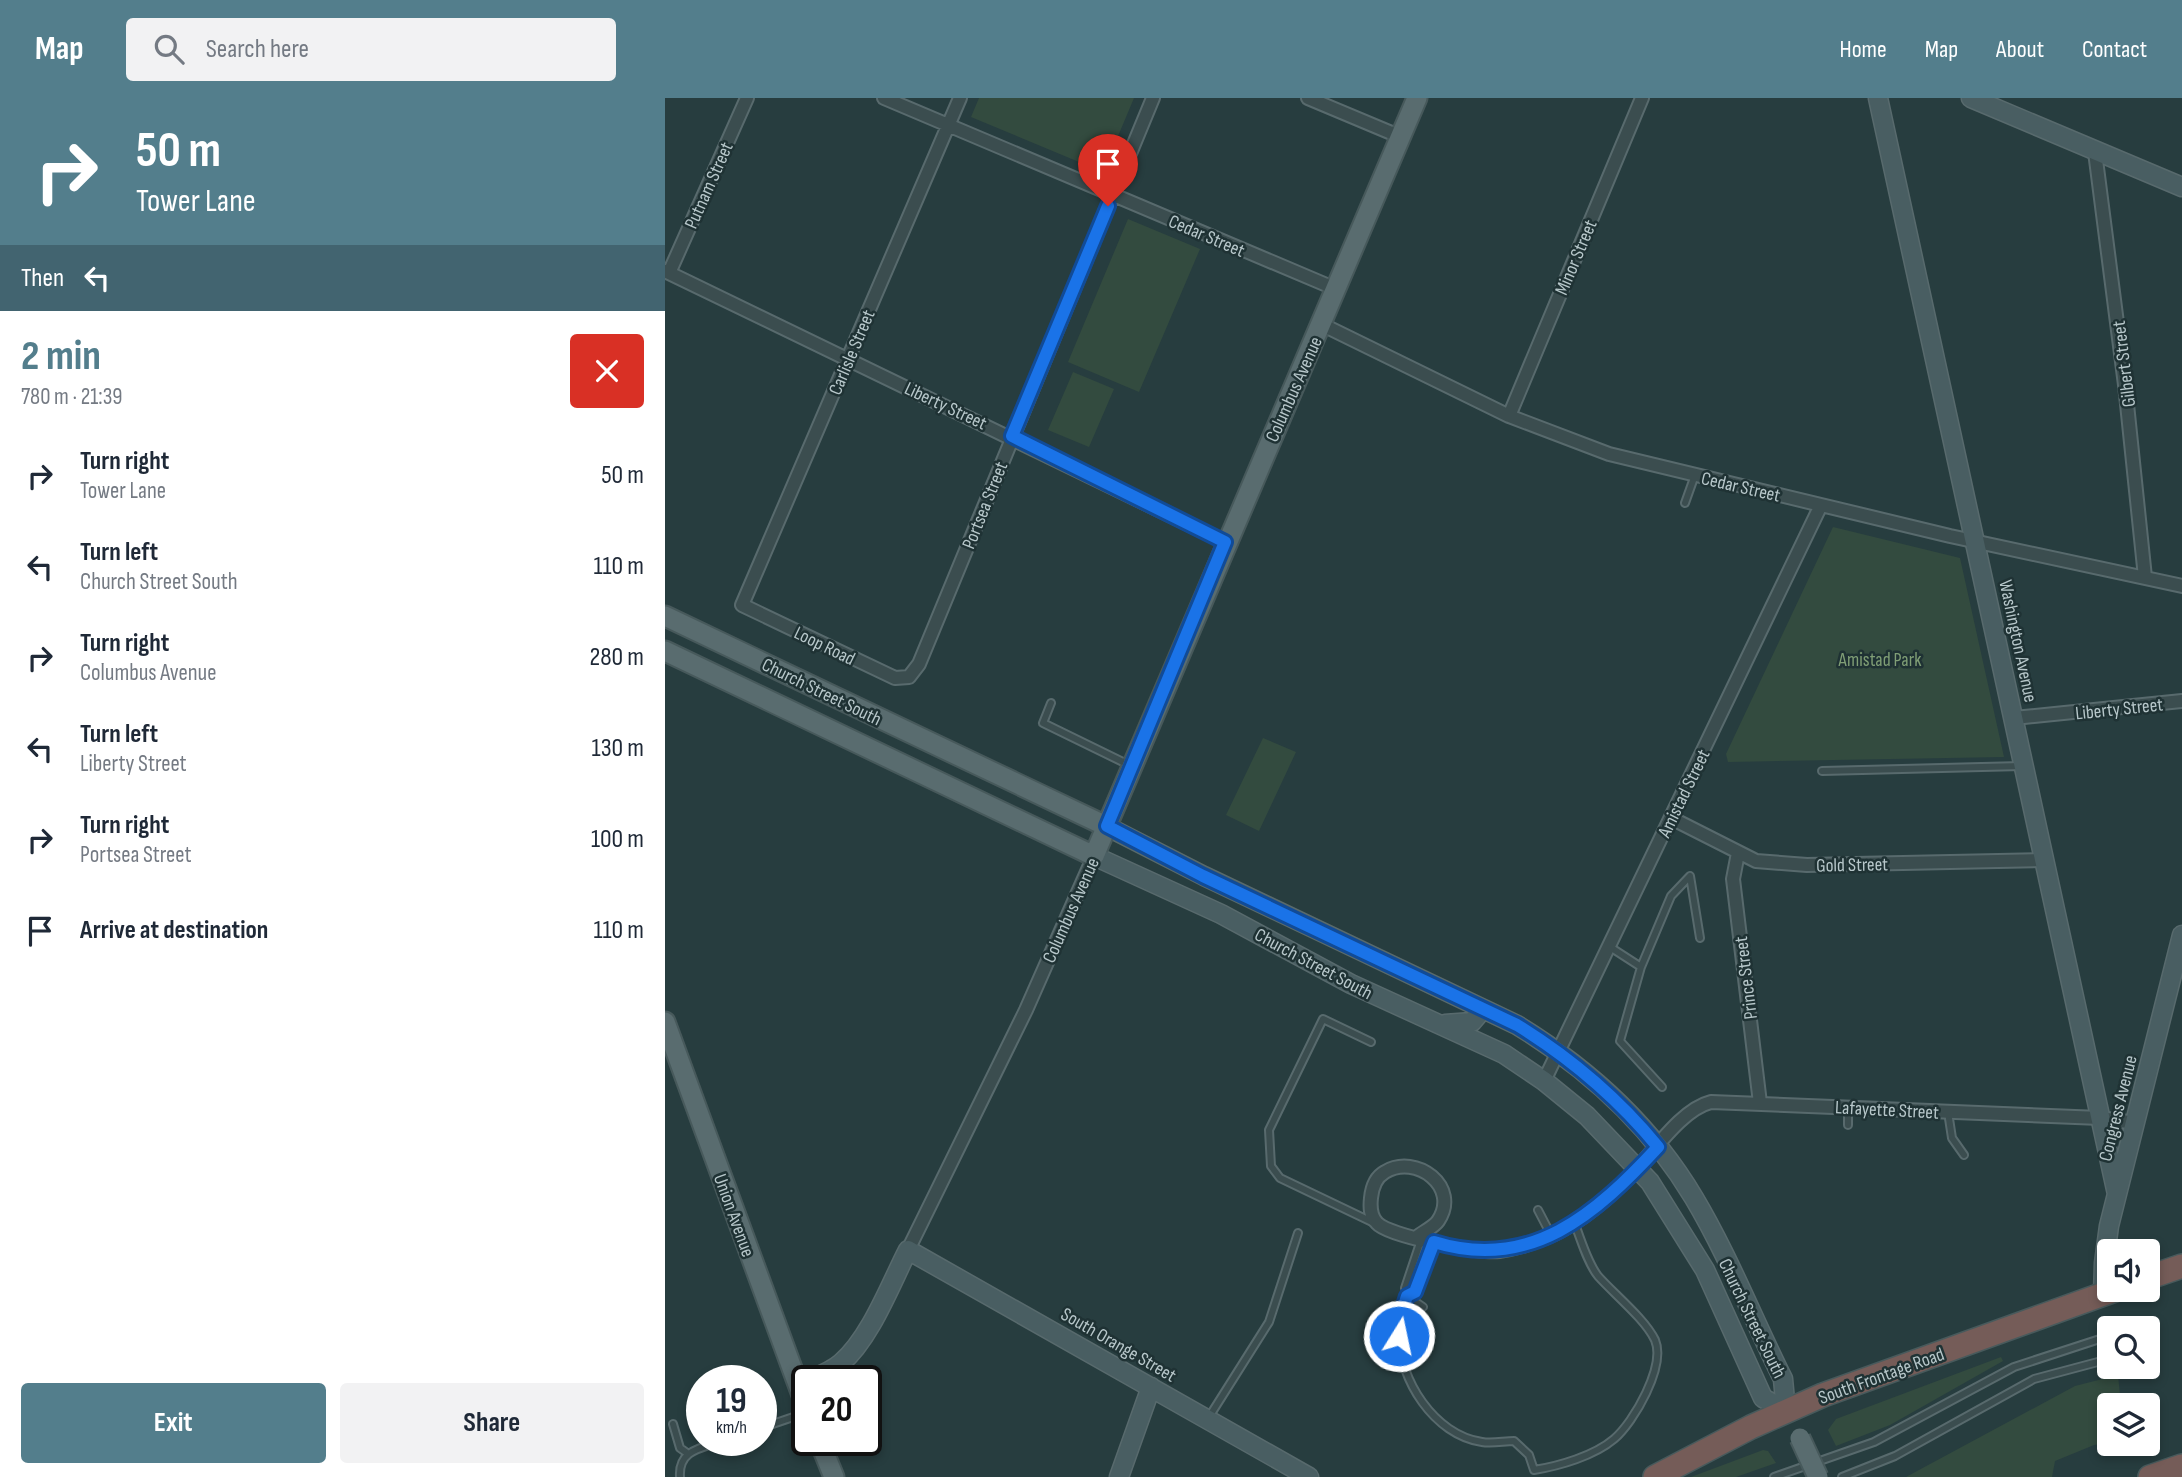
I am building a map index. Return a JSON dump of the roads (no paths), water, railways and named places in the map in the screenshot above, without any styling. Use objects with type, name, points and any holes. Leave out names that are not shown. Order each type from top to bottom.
[{"type":"highway","points":[[2160,1274],[2182,1266]]},
{"type":"highway","name":"South Frontage Road","points":[[1655,1477],[1786,1411],[2097,1296]]},
{"type":"main road","name":"Columbus Avenue","points":[[1094,856],[1225,542],[1417,98]]},
{"type":"main road","name":"Washington Avenue","points":[[1878,98],[2117,1194]]},
{"type":"main road","points":[[1971,98],[2182,187]]},
{"type":"main road","name":"Church Street South","points":[[665,617],[1107,826],[1203,876],[1483,1009],[1560,1051],[1601,1084],[1658,1147],[1694,1198],[1783,1379],[1786,1411]]},
{"type":"main road","name":"Church Street South","points":[[665,652],[1220,914],[1351,984],[1504,1054],[1544,1081],[1587,1116],[1638,1168],[1667,1208],[1705,1270],[1763,1398],[1786,1411]]},
{"type":"main road","name":"Congress Avenue","points":[[2109,1239],[2134,1123],[2182,935]]},
{"type":"main road","points":[[1438,1024],[1472,1022],[1483,1009]]},
{"type":"main road","name":"Union Avenue","points":[[665,1022],[797,1365]]},
{"type":"main road","name":"Columbus Avenue","points":[[838,1365],[850,1355],[868,1328],[908,1250]]},
{"type":"main road","name":"South Orange Street","points":[[908,1250],[1309,1477]]},
{"type":"main road","points":[[1119,1477],[1151,1387]]},
{"type":"main road","points":[[1786,1411],[1818,1477]]},
{"type":"main road","points":[[825,1456],[834,1477]]},
{"type":"street","name":"Putnam Street","points":[[667,272],[747,98]]},
{"type":"street","name":"Cedar Street","points":[[884,98],[1336,289]]},
{"type":"street","name":"Carlisle Street","points":[[742,605],[960,98]]},
{"type":"street","name":"Portsea Street","points":[[909,677],[919,664],[1153,98]]},
{"type":"street","points":[[1308,98],[1401,137]]},
{"type":"street","name":"Minor Street","points":[[1509,416],[1642,98]]},
{"type":"street","name":"Gilbert Street","points":[[2095,152],[2126,385],[2145,577]]},
{"type":"street","name":"Liberty Street","points":[[667,272],[1012,436],[1225,542]]},
{"type":"street","name":"Cedar Street","points":[[1321,324],[1509,416],[1581,445],[1821,505],[2182,586]]},
{"type":"street","name":"Amistad Street","points":[[1544,1081],[1821,505]]},
{"type":"street","name":"Loop Road","points":[[742,605],[895,678],[909,677]]},
{"type":"street","name":"Liberty Street","points":[[2014,718],[2182,701]]},
{"type":"street","name":"Gold Street","points":[[1671,818],[1756,861],[1807,865],[2044,860]]},
{"type":"street","name":"Prince Street","points":[[1738,853],[1733,879],[1760,1103]]},
{"type":"street","name":"Columbus Avenue","points":[[908,1250],[1026,1010],[1094,856]]},
{"type":"street","name":"Lafayette Street","points":[[1424,1239],[1460,1250],[1497,1252],[1551,1235],[1574,1222],[1638,1168],[1701,1105],[1760,1103],[2100,1118],[2134,1123]]},
{"type":"street","points":[[1405,1164],[1427,1171],[1442,1190],[1444,1204],[1438,1222],[1424,1239],[1398,1234],[1377,1224],[1370,1209],[1372,1188],[1384,1172],[1405,1164]]},
{"type":"lane","points":[[1685,503],[1695,475]]},
{"type":"lane","points":[[1051,703],[1043,723],[1131,766]]},
{"type":"lane","points":[[1822,771],[2024,766]]},
{"type":"lane","points":[[1662,1087],[1620,1041],[1641,967],[1671,896],[1690,876],[1700,938]]},
{"type":"lane","points":[[1610,947],[1641,967]]},
{"type":"lane","points":[[1371,1042],[1323,1019],[1269,1130],[1271,1166],[1280,1178],[1377,1224]]},
{"type":"lane","points":[[1848,1107],[1848,1125]]},
{"type":"lane","points":[[1948,1112],[1952,1138],[1964,1155]]},
{"type":"lane","points":[[1538,1210],[1551,1235]]},
{"type":"lane","points":[[1424,1239],[1405,1288],[1407,1296],[1401,1315],[1402,1362],[1417,1396],[1444,1423],[1482,1442],[1514,1441],[1529,1455],[1534,1471],[1569,1461],[1614,1439],[1635,1411],[1656,1373],[1659,1352],[1654,1338],[1596,1273],[1574,1222]]},
{"type":"lane","points":[[1208,1418],[1222,1401],[1269,1322],[1299,1233]]},
{"type":"lane","points":[[1407,1296],[1415,1292],[1424,1239]]},
{"type":"lane","points":[[1407,1296],[1423,1307]]},
{"type":"lane","points":[[1401,1349],[1421,1340],[1428,1327]]},
{"type":"lane","points":[[1773,1477],[1874,1443],[2014,1367],[2097,1340]]},
{"type":"lane","points":[[1842,1477],[1895,1456],[2034,1379],[2097,1362]]},
{"type":"lane","points":[[673,1424],[680,1448],[686,1452]]},
{"type":"lane","points":[[680,1477],[679,1465],[686,1454]]},
{"type":"park label","name":"Amistad Park","points":[[1880,659]]}]
